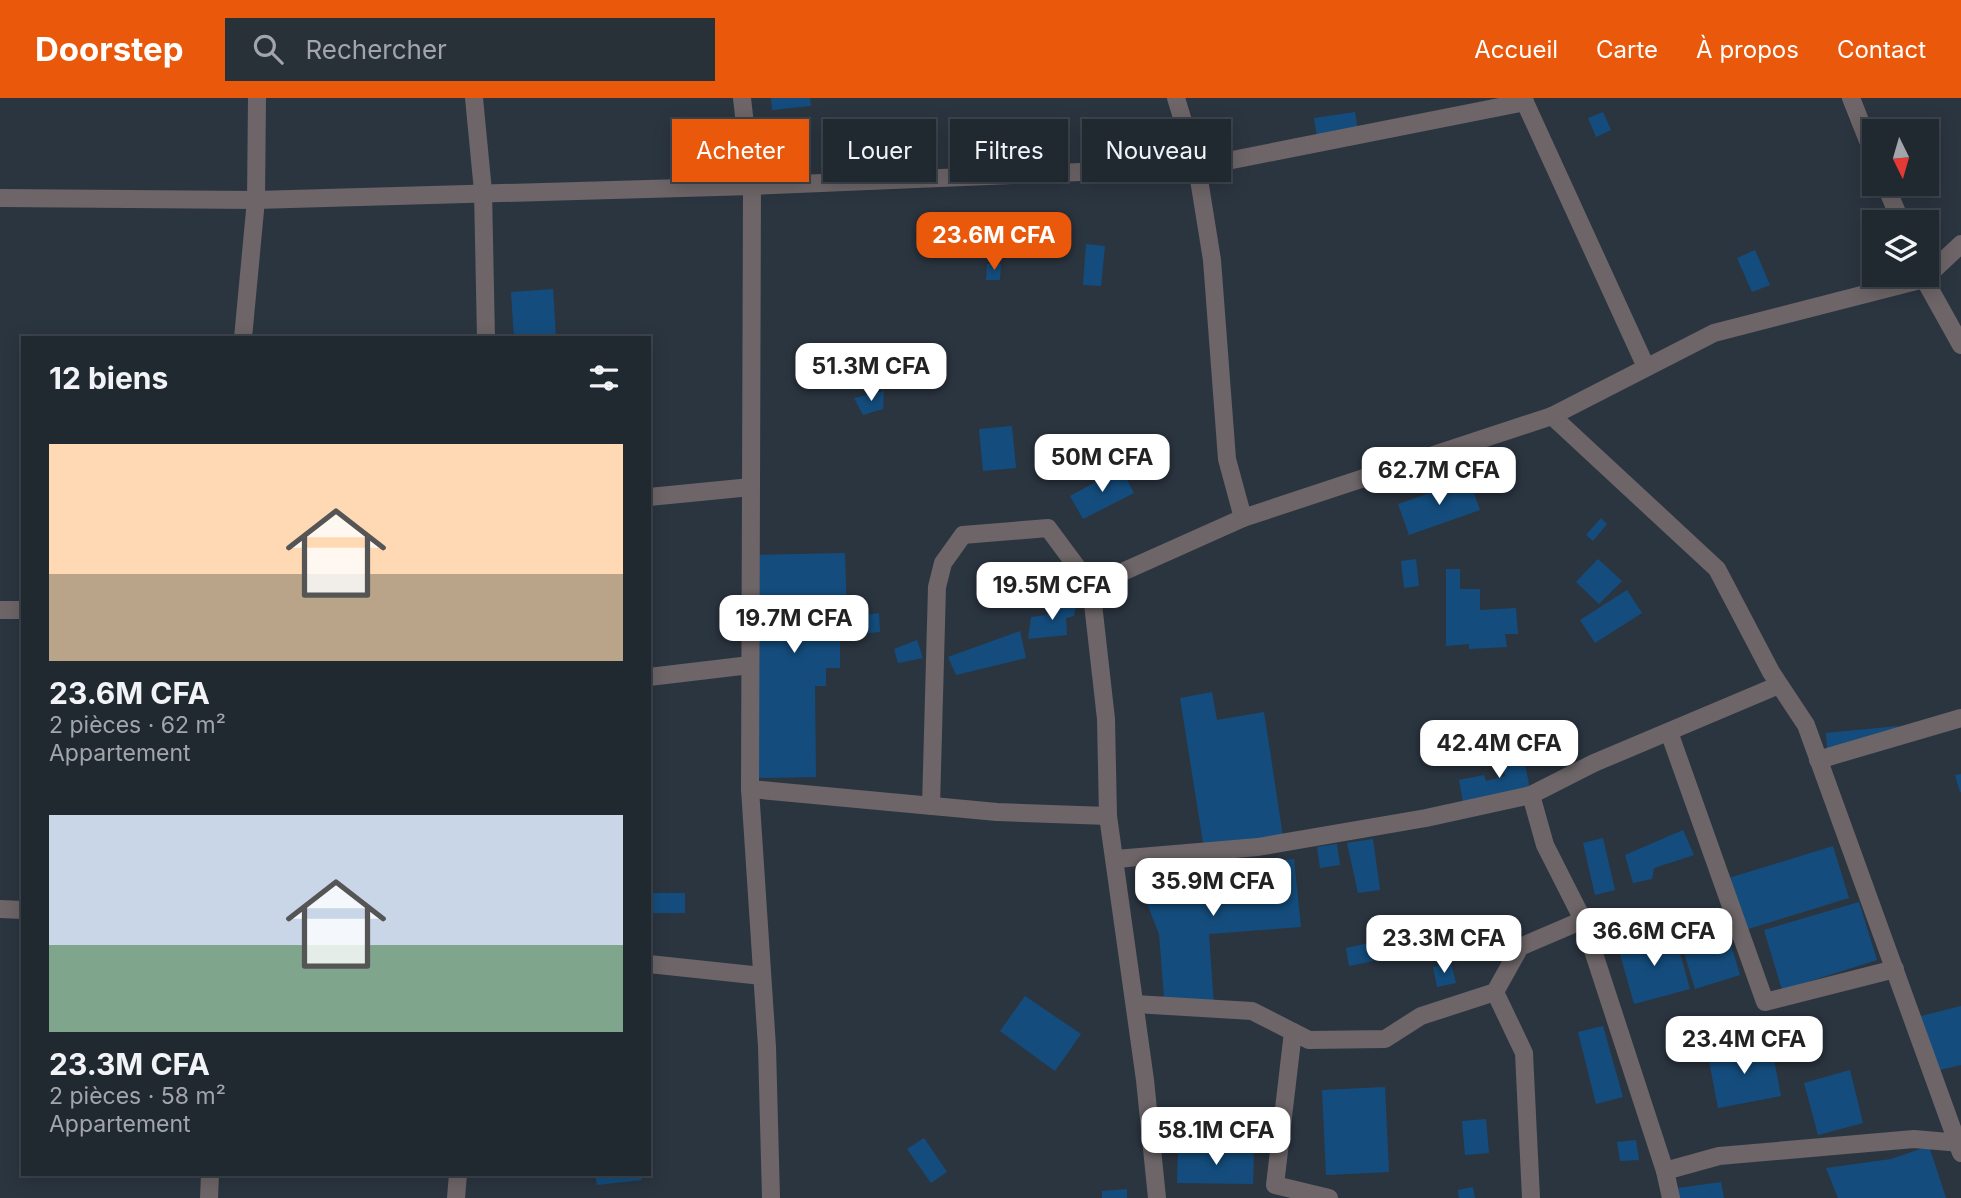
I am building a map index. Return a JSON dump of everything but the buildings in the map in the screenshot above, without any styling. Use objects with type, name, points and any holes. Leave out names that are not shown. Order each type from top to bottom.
[{"type":"street","points":[[243,336],[256,200],[257,98]]},
{"type":"street","points":[[474,98],[483,191],[486,336]]},
{"type":"street","points":[[742,98],[752,186],[750,789],[762,976],[771,1198]]},
{"type":"street","points":[[1176,98],[1182,119]]},
{"type":"street","points":[[1851,98],[1862,126]]},
{"type":"street","points":[[1231,160],[1524,100],[1646,367]]},
{"type":"street","points":[[0,198],[256,200],[483,191],[752,186],[1082,172]]},
{"type":"street","points":[[1199,182],[1212,260],[1227,459],[1243,518]]},
{"type":"street","points":[[1939,263],[1961,244]]},
{"type":"street","points":[[1091,586],[1243,518],[1552,416],[1714,333],[1886,287]]},
{"type":"street","points":[[1929,287],[1961,345]]},
{"type":"street","points":[[1552,416],[1717,569],[1779,685],[1806,725],[1960,1147],[1914,1139],[1718,1156],[1665,1171]]},
{"type":"street","points":[[651,498],[751,487]]},
{"type":"street","points":[[931,806],[937,587],[943,563],[963,535],[1048,528],[1091,586],[1106,719],[1108,817],[1135,1004],[1157,1198]]},
{"type":"street","points":[[0,610],[21,610]]},
{"type":"street","points":[[651,677],[750,665]]},
{"type":"street","points":[[1116,859],[1258,847],[1426,818],[1531,795],[1594,763],[1779,685]]},
{"type":"street","points":[[1818,760],[1961,718]]},
{"type":"street","points":[[1670,732],[1765,1002],[1895,969]]},
{"type":"street","points":[[750,789],[997,812],[1108,817]]},
{"type":"street","points":[[1531,795],[1545,845],[1583,920],[1665,1171],[1671,1198]]},
{"type":"street","points":[[0,909],[21,910]]},
{"type":"street","points":[[1135,1004],[1252,1011],[1309,1040],[1385,1039],[1421,1016],[1495,992],[1520,947],[1583,920]]},
{"type":"street","points":[[651,964],[762,976]]},
{"type":"street","points":[[1495,992],[1524,1053],[1531,1198]]},
{"type":"street","points":[[1293,1032],[1275,1185],[1329,1198]]},
{"type":"street","points":[[209,1198],[210,1176]]},
{"type":"street","points":[[456,1198],[458,1176]]}]
